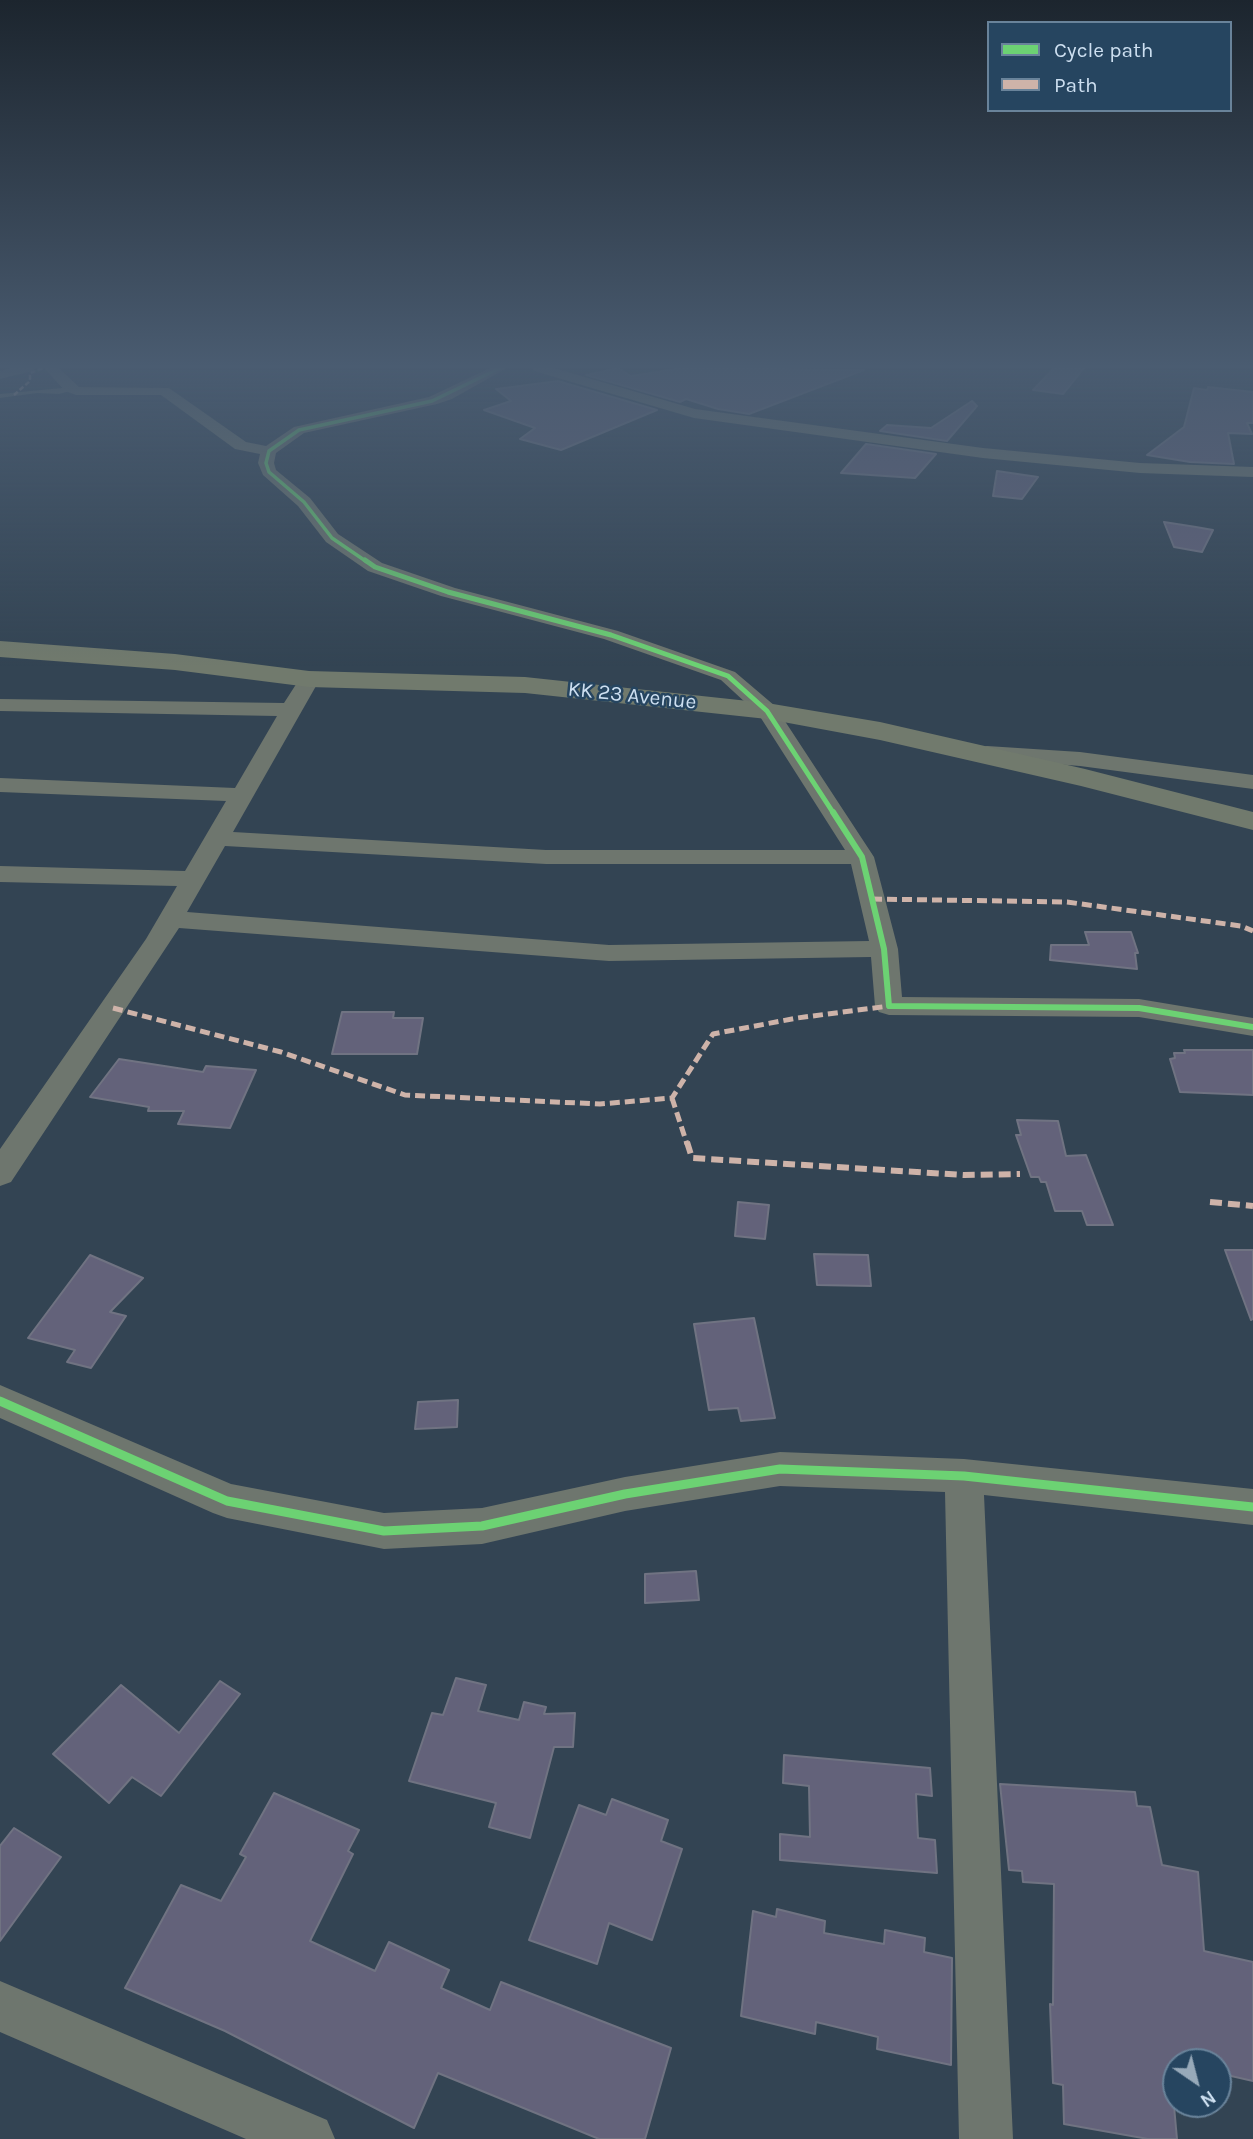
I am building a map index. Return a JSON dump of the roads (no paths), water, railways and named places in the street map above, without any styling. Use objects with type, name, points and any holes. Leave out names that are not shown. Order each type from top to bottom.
[{"type":"main road","name":"KK 23 Avenue","points":[[0,649],[175,662],[309,679],[525,685],[767,711],[880,731],[1253,821]]},
{"type":"street","points":[[267,468],[304,502],[332,538],[375,567],[448,592],[611,635],[728,676],[767,711],[862,857],[884,949],[889,1006],[1139,1008],[1253,1027]]},
{"type":"street","points":[[1138,468],[1253,472]]},
{"type":"street","points":[[0,1174],[170,919],[309,679]]},
{"type":"street","points":[[0,705],[289,710]]},
{"type":"street","points":[[969,752],[1080,760],[1253,782]]},
{"type":"street","points":[[0,785],[241,795]]},
{"type":"street","points":[[216,838],[546,857],[862,857]]},
{"type":"street","points":[[0,874],[193,879]]},
{"type":"street","points":[[170,919],[609,953],[884,949]]},
{"type":"street","points":[[0,1401],[227,1501],[384,1531],[482,1526],[625,1494],[780,1469],[964,1476],[1253,1507]]},
{"type":"street","points":[[964,1476],[986,2139]]},
{"type":"street","points":[[0,2006],[307,2139]]}]
